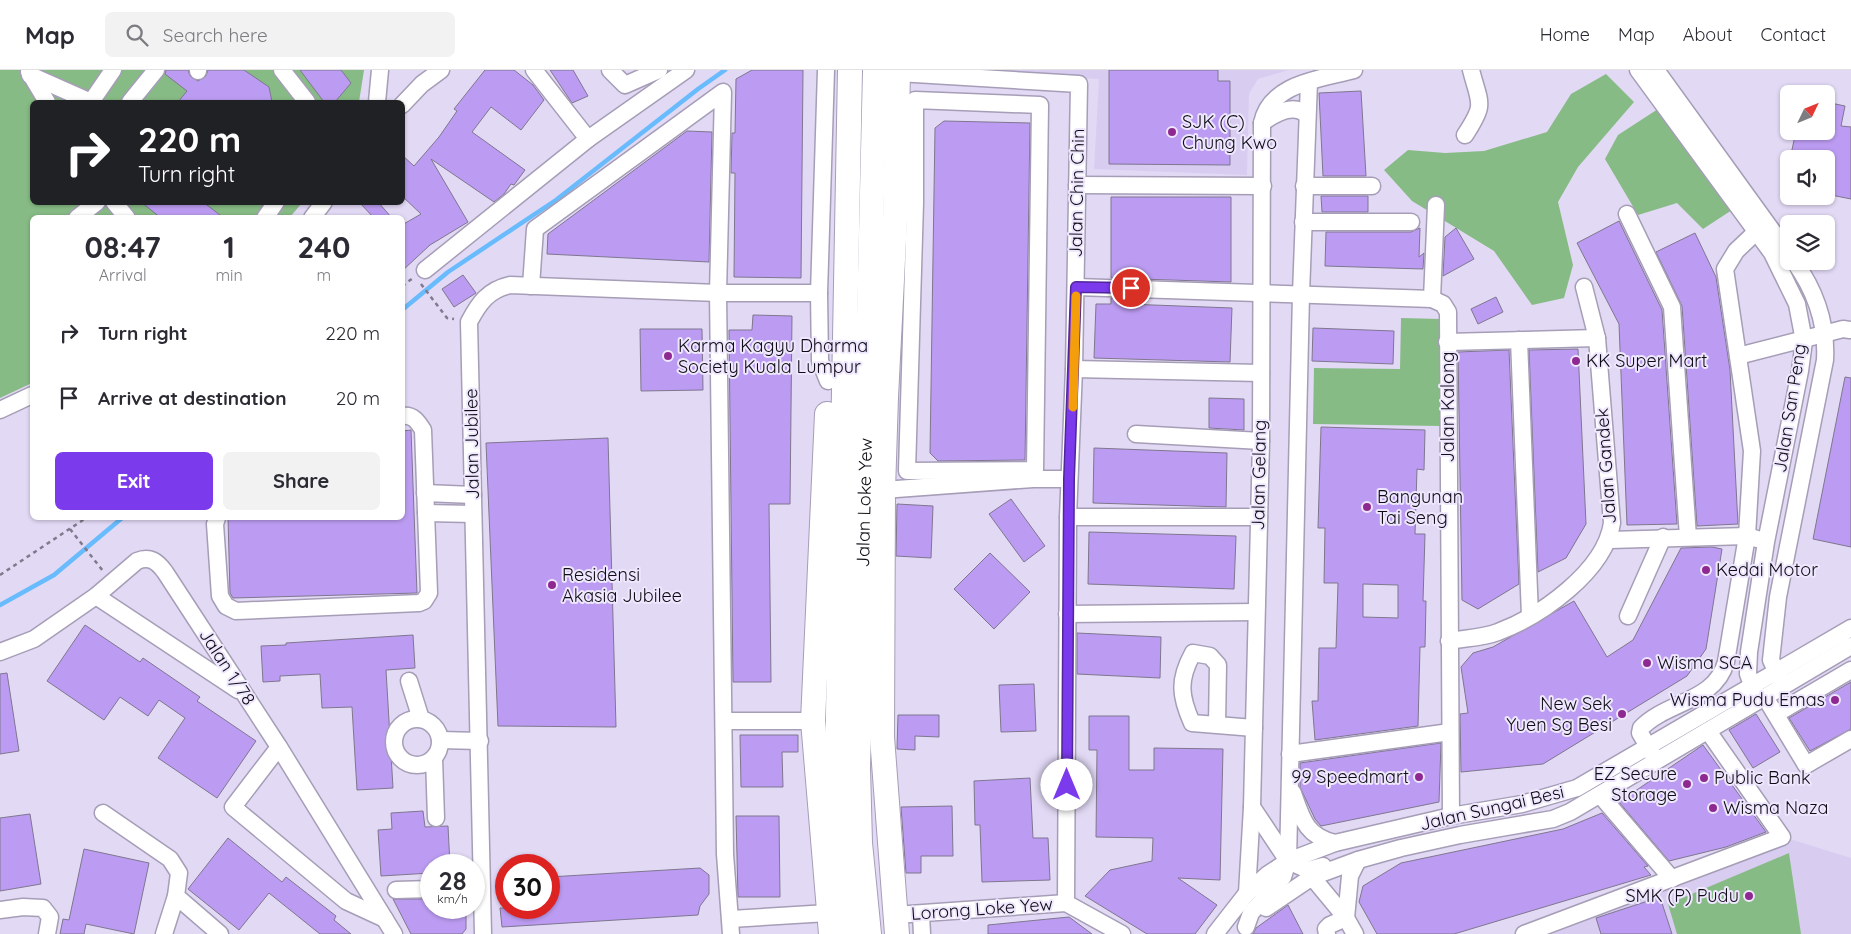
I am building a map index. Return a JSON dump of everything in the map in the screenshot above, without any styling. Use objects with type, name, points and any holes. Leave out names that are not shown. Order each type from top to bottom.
[{"type":"highway","name":"Jalan Loke Yew","points":[[849,934],[845,901],[847,767],[844,310],[850,70]]},
{"type":"highway","name":"Jalan Loke Yew","points":[[869,934],[860,843],[847,767],[868,282],[890,71]]},
{"type":"highway","points":[[890,71],[896,220],[890,291],[883,490],[882,737],[896,925]]},
{"type":"highway","points":[[868,282],[880,333],[886,397]]},
{"type":"highway","points":[[829,923],[813,721],[828,381],[833,337],[844,310]]},
{"type":"street","points":[[92,100],[113,70]]},
{"type":"street","points":[[132,100],[156,70]]},
{"type":"street","points":[[282,70],[305,100]]},
{"type":"street","points":[[377,100],[380,70]]},
{"type":"street","points":[[405,102],[422,84],[441,70]]},
{"type":"street","points":[[534,70],[588,139]]},
{"type":"street","points":[[610,70],[625,85],[659,70]]},
{"type":"street","points":[[421,275],[588,139],[686,70]]},
{"type":"street","points":[[826,70],[819,294],[820,361],[828,381]]},
{"type":"street","name":"Jalan Gelang","points":[[1247,893],[1252,807],[1261,441],[1262,123],[1267,108],[1273,99],[1287,90],[1308,82],[1354,70]]},
{"type":"street","points":[[1464,135],[1479,113],[1480,106],[1471,70]]},
{"type":"street","name":"Jalan San Peng","points":[[1638,70],[1772,253],[1796,304],[1804,341],[1800,371],[1766,542],[1749,652],[1748,674],[1758,694]]},
{"type":"street","points":[[1656,70],[1780,242]]},
{"type":"street","name":"Jalan Chin Chin","points":[[890,71],[1050,76],[1079,84],[1074,369],[1068,517],[1066,903]]},
{"type":"street","points":[[28,72],[87,100]]},
{"type":"street","points":[[28,72],[46,100]]},
{"type":"street","points":[[1243,930],[1252,913],[1283,878],[1288,862],[1289,781],[1296,607],[1301,294],[1308,82]]},
{"type":"street","points":[[531,286],[534,229],[723,92],[718,293],[725,854],[731,926],[829,923]]},
{"type":"street","points":[[915,100],[1040,105],[1035,470],[907,471],[912,304],[915,203],[915,100]]},
{"type":"street","points":[[1262,123],[1274,114],[1286,110],[1296,109],[1307,115]]},
{"type":"street","points":[[1077,185],[1262,186]]},
{"type":"street","points":[[1304,186],[1372,186]]},
{"type":"street","points":[[896,220],[901,211],[915,203]]},
{"type":"street","points":[[81,215],[93,205]]},
{"type":"street","points":[[116,205],[125,215]]},
{"type":"street","points":[[1076,287],[1432,299],[1436,205]]},
{"type":"street","points":[[1627,214],[1672,307],[1688,537]]},
{"type":"street","points":[[1303,222],[1411,222]]},
{"type":"street","points":[[1656,762],[1640,733],[1644,724],[1708,689],[1719,680],[1723,673],[1747,536],[1752,451],[1725,269],[1736,251],[1756,232]]},
{"type":"street","name":"Jalan San Peng","points":[[1780,680],[1771,660],[1778,597],[1825,360],[1824,336],[1811,288],[1800,270]]},
{"type":"street","name":"Jalan Jubilee","points":[[478,854],[480,741],[469,322],[479,302],[498,288],[510,285],[718,293],[819,294]]},
{"type":"street","name":"Jalan Gandek","points":[[1449,641],[1498,632],[1530,616],[1570,591],[1610,540],[1612,523],[1597,338],[1584,287]]},
{"type":"street","points":[[890,291],[912,304]]},
{"type":"street","name":"Jalan Kalong","points":[[1432,299],[1443,304],[1448,312],[1451,816]]},
{"type":"street","points":[[1738,356],[1824,336],[1843,329],[1850,330]]},
{"type":"street","points":[[1447,342],[1597,338]]},
{"type":"street","points":[[1519,340],[1530,616]]},
{"type":"street","points":[[1074,369],[1261,373]]},
{"type":"street","points":[[0,410],[30,397]]},
{"type":"street","points":[[216,520],[215,524],[220,596],[226,606],[236,611],[419,603],[424,601],[429,593],[423,430],[418,421],[408,415],[405,416]]},
{"type":"street","points":[[1136,434],[1261,441]]},
{"type":"street","points":[[883,490],[1033,479],[1069,479]]},
{"type":"street","points":[[425,493],[473,495]]},
{"type":"street","points":[[426,513],[473,514]]},
{"type":"street","points":[[1068,517],[1259,517]]},
{"type":"street","points":[[1610,540],[1747,536],[1788,547]]},
{"type":"street","points":[[1628,616],[1663,537]]},
{"type":"street","name":"Jalan 1/78","points":[[0,652],[34,639],[96,596],[137,561],[145,558],[153,560],[165,572],[279,747],[394,934]]},
{"type":"street","points":[[96,596],[244,694]]},
{"type":"street","points":[[1067,614],[1256,612]]},
{"type":"street","name":"Jalan Sungai Besi","points":[[1243,930],[1277,899],[1312,877],[1358,860],[1452,836],[1553,819],[1604,799],[1656,762],[1710,734],[1758,694],[1851,628]]},
{"type":"street","name":"Jalan Sungai Besi","points":[[1780,680],[1851,646]]},
{"type":"street","points":[[1776,714],[1851,670]]},
{"type":"street","points":[[409,682],[421,719]]},
{"type":"street","points":[[1758,694],[1776,714],[1806,765],[1851,739]]},
{"type":"street","name":"Jalan Sungai Besi","points":[[1215,934],[1247,893],[1267,875],[1288,862],[1335,844],[1451,816],[1554,797],[1577,788],[1647,746],[1758,694]]},
{"type":"street","points":[[434,758],[428,763],[412,765],[404,762],[394,750],[395,733],[405,721],[421,719],[434,726],[440,740],[434,758],[436,818]]},
{"type":"street","points":[[724,721],[813,721]]},
{"type":"street","points":[[1217,726],[1254,728]]},
{"type":"street","points":[[1290,754],[1450,732]]},
{"type":"street","points":[[1524,934],[1672,879],[1782,837],[1710,734],[1604,799],[1672,879]]},
{"type":"street","points":[[440,740],[480,741]]},
{"type":"street","points":[[279,747],[233,808],[346,901],[385,920]]},
{"type":"street","points":[[1289,781],[1306,826],[1315,837],[1335,844]]},
{"type":"street","points":[[1252,807],[1288,862],[1308,870],[1358,860]]},
{"type":"street","points":[[103,813],[170,859],[179,873],[176,896],[164,934]]},
{"type":"street","points":[[1346,918],[1350,876],[1358,860]]},
{"type":"street","points":[[1312,877],[1346,918],[1355,934]]},
{"type":"street","points":[[396,890],[420,889]]},
{"type":"street","points":[[176,896],[220,934]]},
{"type":"street","name":"Lorong Loke Yew","points":[[896,925],[921,914],[1066,903],[1122,934]]},
{"type":"street","points":[[0,910],[23,907],[43,908],[50,917],[47,934]]},
{"type":"street","points":[[921,914],[922,934]]},
{"type":"street","points":[[1327,934],[1326,929],[1330,925],[1346,918]]},
{"type":"street","name":"Jalan Jubilee","points":[[481,919],[483,934]]},
{"type":"path","points":[[421,275],[433,300],[446,318]]},
{"type":"path","points":[[0,575],[83,520]]},
{"type":"path","points":[[70,529],[94,559]]},
{"type":"shaded area","name":"SJK (C) Chung Kwo","points":[[910,70],[1289,70],[1258,79],[1249,94],[1247,175],[1094,169],[1099,79]]},
{"type":"shaded area","name":"SMK (P) Pudu","points":[[1790,839],[1851,858],[1851,934],[1550,934]]},
{"type":"green space","points":[[0,70],[364,70],[359,100],[30,100],[30,205],[300,205],[292,215],[30,215],[30,384],[0,398]]},
{"type":"green space","points":[[1606,74],[1634,102],[1578,167],[1558,202],[1573,265],[1564,298],[1532,305],[1494,251],[1412,201],[1384,170],[1408,150],[1445,153],[1484,151],[1547,132],[1571,94]]},
{"type":"green space","points":[[1658,109],[1732,210],[1703,229],[1677,203],[1638,215],[1605,159],[1618,135]]},
{"type":"green space","points":[[1401,318],[1441,319],[1440,426],[1313,424],[1314,368],[1400,369]]},
{"type":"green space","points":[[1789,853],[1801,934],[1677,934],[1668,904]]},
{"type":"building","points":[[166,70],[188,70],[190,76],[198,81],[206,76],[208,70],[244,70],[269,87],[272,100],[180,100],[187,91],[165,74]]},
{"type":"building","points":[[300,70],[341,70],[351,83],[337,100],[322,100]]},
{"type":"building","points":[[485,70],[514,70],[533,85],[544,100],[521,130],[491,107],[472,132],[525,170],[514,185],[511,184],[504,194],[494,202],[431,159],[468,222],[430,245],[405,268],[405,223],[421,214],[405,199],[405,158],[414,166],[439,137],[457,111],[454,109]]},
{"type":"building","points":[[550,70],[573,70],[588,96],[572,103]]},
{"type":"building","points":[[752,70],[803,70],[801,278],[734,277],[735,173],[731,173],[732,133],[735,133],[736,79]]},
{"type":"building","name":"SJK (C) Chung Kwo","points":[[1109,70],[1218,70],[1218,81],[1230,81],[1230,165],[1109,164]]},
{"type":"building","points":[[1361,91],[1366,176],[1323,176],[1319,93]]},
{"type":"building","points":[[1835,104],[1845,106],[1841,126],[1851,127],[1851,199],[1835,196],[1835,150],[1792,150],[1794,140],[1835,140]]},
{"type":"building","points":[[944,121],[1030,123],[1025,460],[938,461],[930,453],[935,128]]},
{"type":"building","points":[[687,131],[712,132],[709,262],[547,254],[548,234]]},
{"type":"building","points":[[1321,196],[1368,196],[1368,212],[1322,212]]},
{"type":"building","points":[[1111,197],[1231,197],[1231,282],[1111,278]]},
{"type":"building","points":[[145,205],[207,205],[220,215],[157,215]]},
{"type":"building","points":[[362,205],[381,205],[389,215],[371,215]]},
{"type":"building","points":[[1619,221],[1662,310],[1677,524],[1627,525],[1619,324],[1577,243]]},
{"type":"building","points":[[1420,228],[1419,257],[1424,253],[1423,269],[1325,266],[1326,232],[1411,232]]},
{"type":"building","points":[[1456,228],[1474,259],[1443,276],[1445,237]]},
{"type":"building","points":[[1695,233],[1716,277],[1730,370],[1738,524],[1697,526],[1682,306],[1656,252]]},
{"type":"building","points":[[463,275],[476,293],[454,307],[442,289]]},
{"type":"building","points":[[1496,297],[1503,312],[1478,324],[1471,309]]},
{"type":"building","points":[[1111,298],[1127,299],[1127,304],[1232,308],[1230,362],[1094,358],[1096,304],[1111,304]]},
{"type":"building","points":[[753,315],[792,316],[790,504],[769,504],[771,682],[733,682],[729,330],[752,330]]},
{"type":"building","points":[[1313,328],[1394,331],[1393,364],[1312,361]]},
{"type":"building","points":[[640,329],[702,329],[703,390],[641,391]]},
{"type":"building","points":[[1578,349],[1586,524],[1566,558],[1538,572],[1529,350]]},
{"type":"building","points":[[1509,350],[1519,584],[1478,609],[1462,600],[1458,352]]},
{"type":"building","points":[[1845,377],[1851,378],[1851,547],[1813,539]]},
{"type":"building","points":[[1209,398],[1244,399],[1244,430],[1209,428]]},
{"type":"building","points":[[1321,427],[1425,430],[1424,470],[1417,469],[1415,534],[1425,534],[1423,601],[1426,601],[1425,647],[1420,647],[1418,726],[1315,740],[1312,701],[1318,701],[1319,648],[1336,648],[1338,583],[1324,583],[1325,528],[1318,528]],"holes":[[[1363,584],[1398,585],[1398,618],[1363,617]]]},
{"type":"building","points":[[411,430],[417,593],[233,598],[230,593],[228,520],[405,520],[405,431]]},
{"type":"building","name":"Residensi Akasia Jubilee","points":[[608,438],[616,727],[498,726],[486,443]]},
{"type":"building","points":[[1094,448],[1227,453],[1226,507],[1093,503]]},
{"type":"building","points":[[1011,499],[1045,546],[1024,562],[989,514]]},
{"type":"building","points":[[897,504],[933,506],[931,558],[896,556]]},
{"type":"building","points":[[1089,532],[1236,536],[1234,589],[1088,584]]},
{"type":"building","name":"Wisma SCA","points":[[1712,547],[1722,549],[1706,649],[1687,676],[1543,764],[1461,772],[1460,714],[1468,713],[1461,667],[1473,653],[1493,647],[1574,601],[1607,657],[1633,640],[1681,548]]},
{"type":"building","points":[[990,553],[1030,592],[994,629],[954,589]]},
{"type":"building","points":[[85,625],[140,662],[143,658],[200,697],[197,701],[256,741],[217,798],[158,758],[185,718],[159,700],[148,716],[120,697],[104,720],[47,681]]},
{"type":"building","points":[[1077,633],[1161,637],[1160,678],[1077,674]]},
{"type":"building","points":[[413,635],[415,668],[386,670],[393,788],[357,790],[352,707],[322,708],[320,674],[280,676],[280,681],[263,682],[261,646]]},
{"type":"building","points":[[7,673],[19,751],[0,754],[0,674]]},
{"type":"building","name":"Wisma Pudu Emas","points":[[1851,682],[1851,729],[1810,751],[1789,718]]},
{"type":"building","points":[[1034,684],[1036,731],[1001,732],[999,685]]},
{"type":"building","points":[[1756,714],[1780,752],[1753,768],[1729,730]]},
{"type":"building","points":[[898,715],[939,715],[939,737],[915,736],[915,750],[897,749]]},
{"type":"building","points":[[1089,716],[1129,716],[1129,770],[1154,770],[1154,748],[1223,749],[1220,880],[1178,878],[1217,905],[1195,934],[1147,934],[1085,896],[1110,870],[1152,861],[1153,838],[1096,837],[1097,750],[1089,750]]},
{"type":"building","points":[[740,735],[798,735],[798,752],[782,752],[783,787],[741,787]]},
{"type":"building","points":[[1441,743],[1439,802],[1321,826],[1315,819],[1300,787],[1300,763]]},
{"type":"building","name":"Wisma Naza","points":[[1703,745],[1766,832],[1726,847],[1669,861],[1619,802]]},
{"type":"building","points":[[1030,778],[1033,838],[1048,838],[1050,880],[982,882],[980,825],[975,825],[974,781]]},
{"type":"building","points":[[952,806],[953,856],[921,856],[921,873],[906,873],[901,807]]},
{"type":"building","points":[[423,811],[425,827],[448,826],[449,854],[420,854],[420,874],[381,876],[378,830],[392,829],[391,813]]},
{"type":"building","points":[[1602,813],[1648,866],[1644,867],[1651,875],[1454,934],[1377,934],[1359,902],[1363,886],[1401,863],[1563,829]]},
{"type":"building","points":[[30,814],[41,884],[0,891],[0,818]]},
{"type":"building","points":[[736,816],[779,816],[780,897],[738,897]]},
{"type":"building","points":[[228,838],[282,882],[286,877],[336,916],[334,920],[351,934],[320,934],[269,893],[239,930],[188,889]]},
{"type":"building","points":[[84,849],[149,863],[134,934],[86,924],[84,934],[60,934],[63,919],[69,920]]},
{"type":"building","points":[[700,868],[709,875],[709,894],[700,906],[698,915],[502,927],[501,919],[560,919],[560,876]]},
{"type":"building","points":[[1660,897],[1672,934],[1601,934],[1596,918]]},
{"type":"building","points":[[393,899],[420,899],[420,919],[466,919],[466,929],[462,934],[411,934]]},
{"type":"building","points":[[1288,905],[1303,934],[1253,934],[1256,928]]},
{"type":"building","points":[[1069,917],[1092,934],[988,934],[988,925]]},
{"type":"waterway","points":[[405,308],[448,272],[556,200],[725,70]]},
{"type":"waterway","points":[[0,605],[54,575],[120,520]]},
{"type":"slow traffic","points":[[1073,407],[1076,296]]},
{"type":"place","name":"SJK (C) Chung Kwo","points":[[1172,132]]},
{"type":"place","name":"Karma Kagyu Dharma Society Kuala Lumpur","points":[[668,356]]},
{"type":"place","name":"KK Super Mart","points":[[1576,361]]},
{"type":"place","name":"Bangunan Tai Seng","points":[[1367,507]]},
{"type":"place","name":"Kedai Motor","points":[[1706,570]]},
{"type":"place","name":"Residensi Akasia Jubilee","points":[[552,585]]},
{"type":"place","name":"Wisma SCA","points":[[1647,663]]},
{"type":"place","name":"Wisma Pudu Emas","points":[[1835,700]]},
{"type":"place","name":"New Sek Yuen Sg Besi","points":[[1622,714]]},
{"type":"place","name":"99 Speedmart","points":[[1419,777]]},
{"type":"place","name":"Public Bank","points":[[1704,778]]},
{"type":"place","name":"EZ Secure Storage","points":[[1687,784]]},
{"type":"place","name":"Wisma Naza","points":[[1713,808]]},
{"type":"place","name":"SMK (P) Pudu","points":[[1749,896]]},
{"type":"route","points":[[1067,785],[1069,479],[1076,287],[1131,288]]}]
